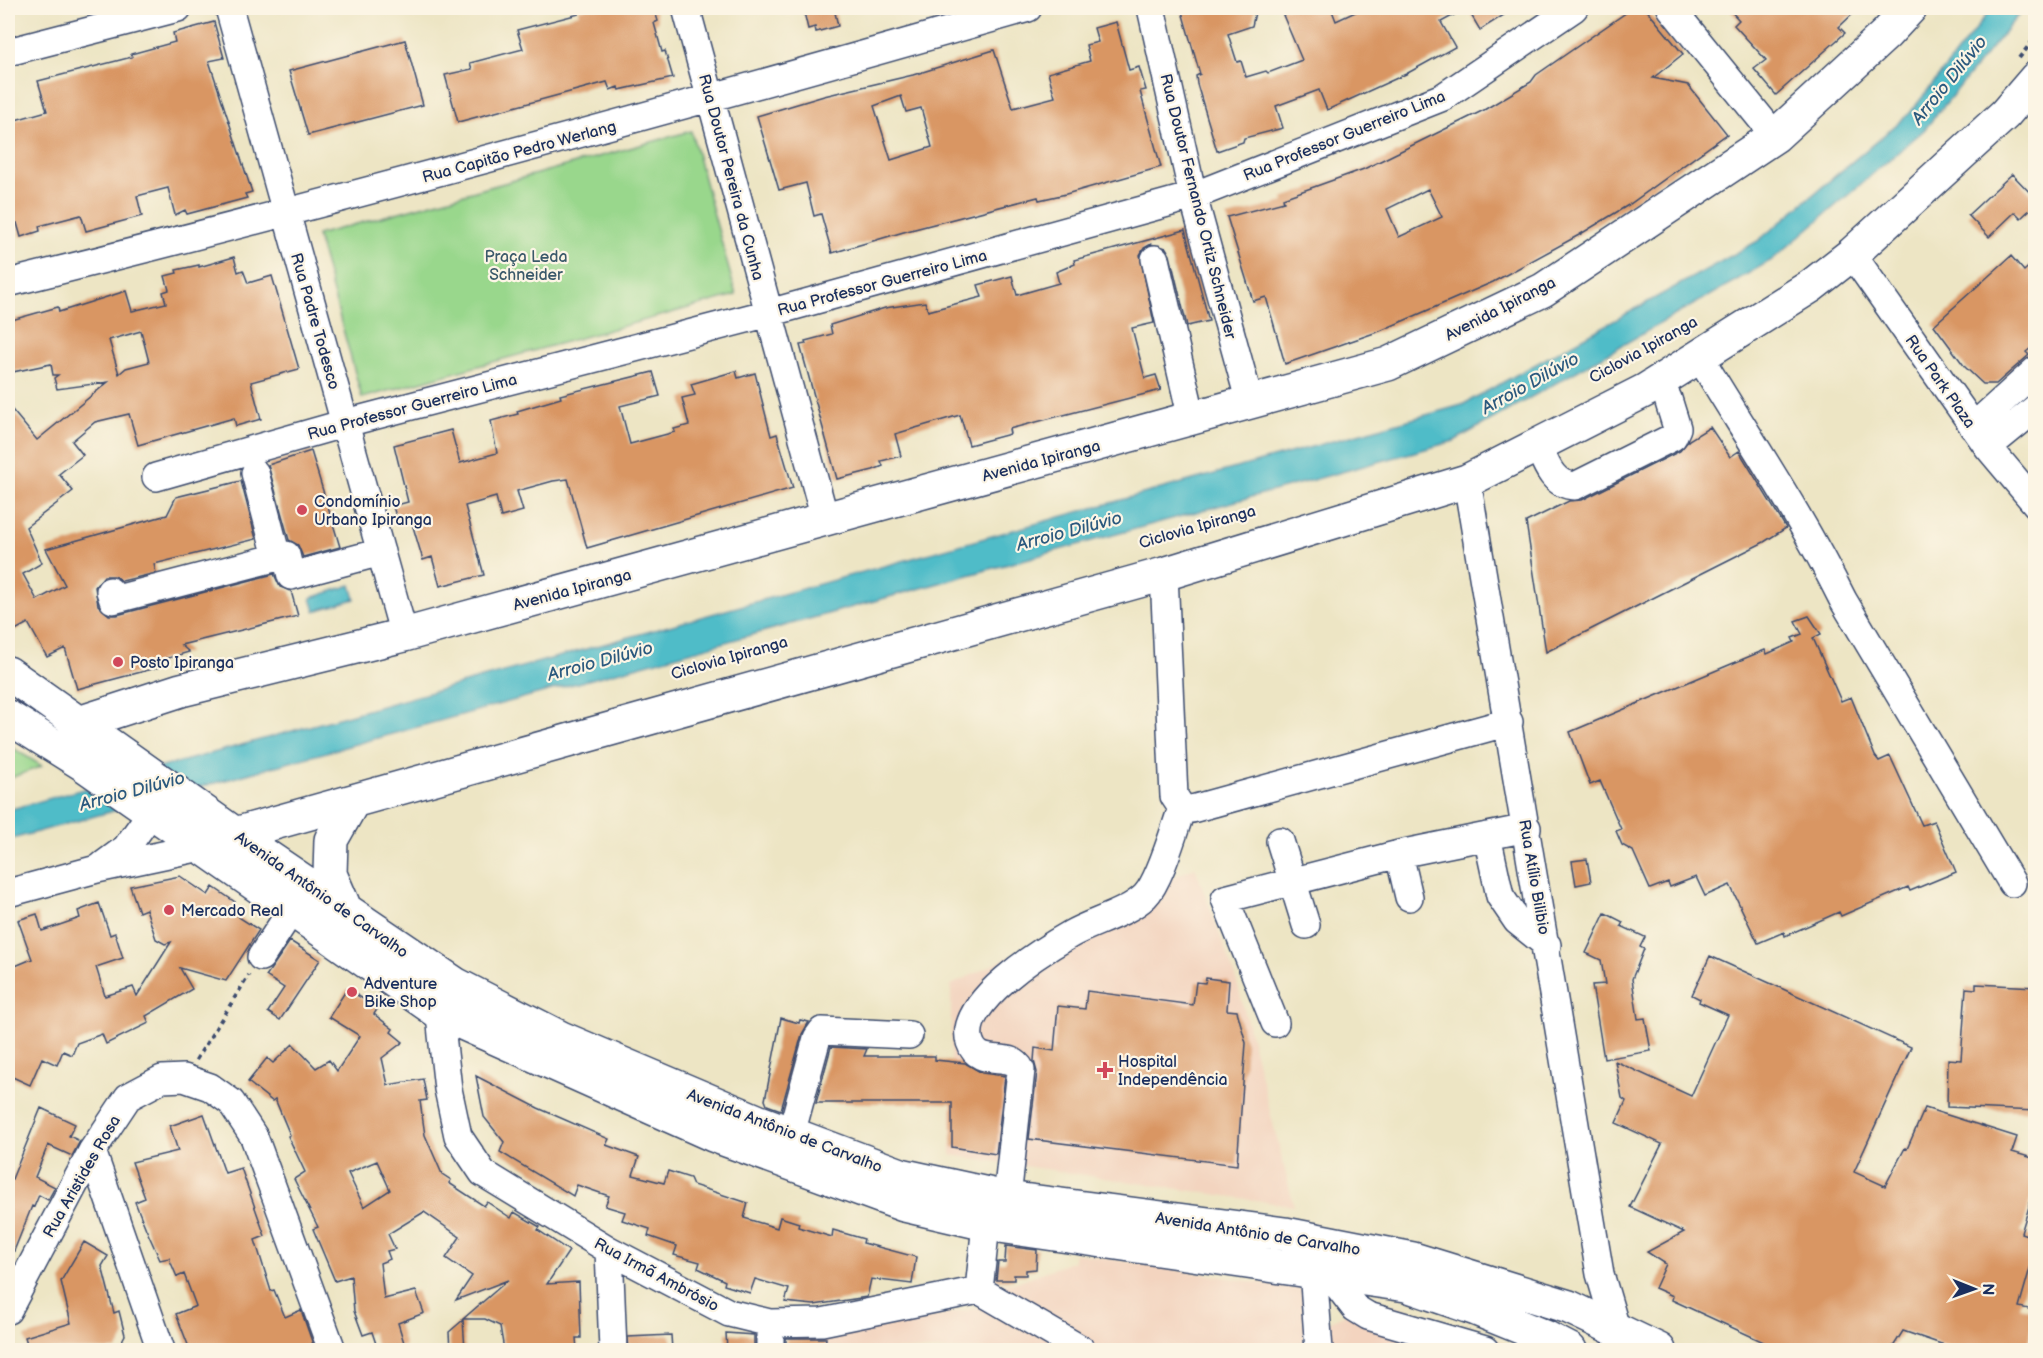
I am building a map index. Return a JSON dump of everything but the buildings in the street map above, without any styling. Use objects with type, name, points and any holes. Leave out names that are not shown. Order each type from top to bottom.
[{"type":"main road","name":"Avenida Ipiranga","points":[[79,723],[181,690],[404,635],[1250,404],[1388,364],[1543,290],[1775,136],[1886,34],[1910,8]]},
{"type":"main road","points":[[201,846],[235,834],[1164,574],[1467,481],[1659,381],[1811,286],[1852,254],[2005,114],[2024,71]]},
{"type":"main road","name":"Avenida Antônio de Carvalho","points":[[8,673],[235,834],[455,984],[561,1038],[791,1134],[901,1175],[1007,1198],[1285,1234],[1401,1256],[1569,1307],[1619,1339],[1659,1350]]},
{"type":"main road","name":"Avenida Antônio de Carvalho","points":[[8,717],[83,764],[440,1013],[713,1135],[904,1205],[986,1224],[1406,1285],[1558,1344]]},
{"type":"main road","points":[[346,911],[330,874],[331,840],[352,803]]},
{"type":"main road","points":[[1558,1344],[1619,1339]]},
{"type":"street","points":[[8,52],[178,8]]},
{"type":"street","name":"Rua Padre Todesco","points":[[229,8],[404,635]]},
{"type":"street","name":"Rua Doutor Pereira da Cunha","points":[[686,8],[825,519]]},
{"type":"street","name":"Rua Capitão Pedro Werlang","points":[[8,283],[286,214],[710,99],[1028,8]]},
{"type":"street","name":"Rua Doutor Fernando Ortiz Schneider","points":[[1151,8],[1193,196],[1250,404]]},
{"type":"street","name":"Rua Professor Guerreiro Lima","points":[[156,477],[346,423],[769,313],[1193,196],[1443,97],[1574,8]]},
{"type":"street","points":[[1671,8],[1775,136]]},
{"type":"street","name":"Rua Park Plaza","points":[[1852,254],[1981,437],[2036,504]]},
{"type":"street","points":[[1155,259],[1192,419]]},
{"type":"street","points":[[1699,356],[1776,478],[1822,558],[1843,600],[2012,883]]},
{"type":"street","points":[[1538,445],[1550,473],[1565,486],[1575,486],[1673,436],[1677,428],[1668,399],[1659,381]]},
{"type":"street","points":[[1981,437],[2031,383]]},
{"type":"street","points":[[1981,437],[2036,408]]},
{"type":"street","points":[[255,473],[277,557]]},
{"type":"street","name":"Rua Atílio Bilibio","points":[[1467,481],[1600,1274],[1619,1339]]},
{"type":"street","points":[[110,591],[113,600],[286,555],[291,576],[381,552]]},
{"type":"street","points":[[1164,574],[1174,796],[1182,808]]},
{"type":"street","points":[[1182,808],[1192,809],[1509,722]]},
{"type":"street","points":[[1007,1198],[1021,1071],[1013,1062],[979,1056],[972,1048],[968,1038],[975,1010],[1011,973],[1071,934],[1145,896],[1165,856],[1182,808]]},
{"type":"street","points":[[97,869],[126,848],[147,810]]},
{"type":"street","points":[[1275,1023],[1225,899],[1399,854],[1527,828]]},
{"type":"street","points":[[1487,836],[1500,896],[1517,921],[1546,945]]},
{"type":"street","points":[[1280,841],[1306,925]]},
{"type":"street","points":[[8,893],[97,869],[201,846]]},
{"type":"street","points":[[1399,854],[1409,897]]},
{"type":"street","points":[[261,957],[291,911]]},
{"type":"street","points":[[440,1013],[455,984]]},
{"type":"street","name":"Rua Irmã Ambrósio","points":[[440,1013],[448,1089],[458,1136],[483,1173],[609,1250],[729,1312],[770,1323],[822,1322],[979,1290]]},
{"type":"street","points":[[791,1134],[817,1038],[822,1031],[909,1035]]},
{"type":"street","points":[[184,1078],[210,1087],[231,1102],[254,1137],[332,1350]]},
{"type":"street","name":"Rua Aristides Rosa","points":[[8,1310],[92,1151],[128,1097],[162,1079],[184,1078]]},
{"type":"street","points":[[92,1151],[161,1350]]},
{"type":"street","points":[[986,1224],[979,1290],[1082,1350]]},
{"type":"street","points":[[609,1250],[613,1350]]},
{"type":"street","points":[[1319,1350],[1320,1271]]},
{"type":"street","points":[[1320,1271],[1355,1308],[1368,1316],[1485,1350]]},
{"type":"street","points":[[1569,1307],[1600,1274]]},
{"type":"street","points":[[770,1323],[770,1350]]},
{"type":"path","points":[[2024,71],[2036,37]]},
{"type":"path","points":[[184,1078],[261,957]]},
{"type":"shaded area","name":"Hospital Independência","points":[[1195,867],[1237,982],[1294,1206],[951,1155],[951,985]]},
{"type":"shaded area","points":[[1074,1253],[1322,1293],[1325,1324],[1368,1302],[1405,1309],[1525,1350],[825,1350],[825,1338],[987,1306],[1002,1283],[1014,1283],[1074,1261]]},
{"type":"green space","name":"Praça Leda Schneider","points":[[691,131],[736,295],[362,398],[317,235]]},
{"type":"green space","points":[[8,745],[42,766],[8,779]]},
{"type":"water","name":"Arroio Dilúvio","points":[[1992,8],[2024,8],[1924,130],[1772,260],[1454,441],[8,840],[8,810],[1462,405],[1758,241],[1910,113]]},
{"type":"water","points":[[351,585],[355,599],[315,611],[311,598]]},
{"type":"place","name":"Condomínio Urbano Ipiranga","points":[[302,510]]},
{"type":"place","name":"Posto Ipiranga","points":[[118,662]]},
{"type":"place","name":"Mercado Real","points":[[169,910]]},
{"type":"place","name":"Adventure Bike Shop","points":[[352,992]]},
{"type":"place","name":"Hospital Independência","points":[[1105,1070]]}]
